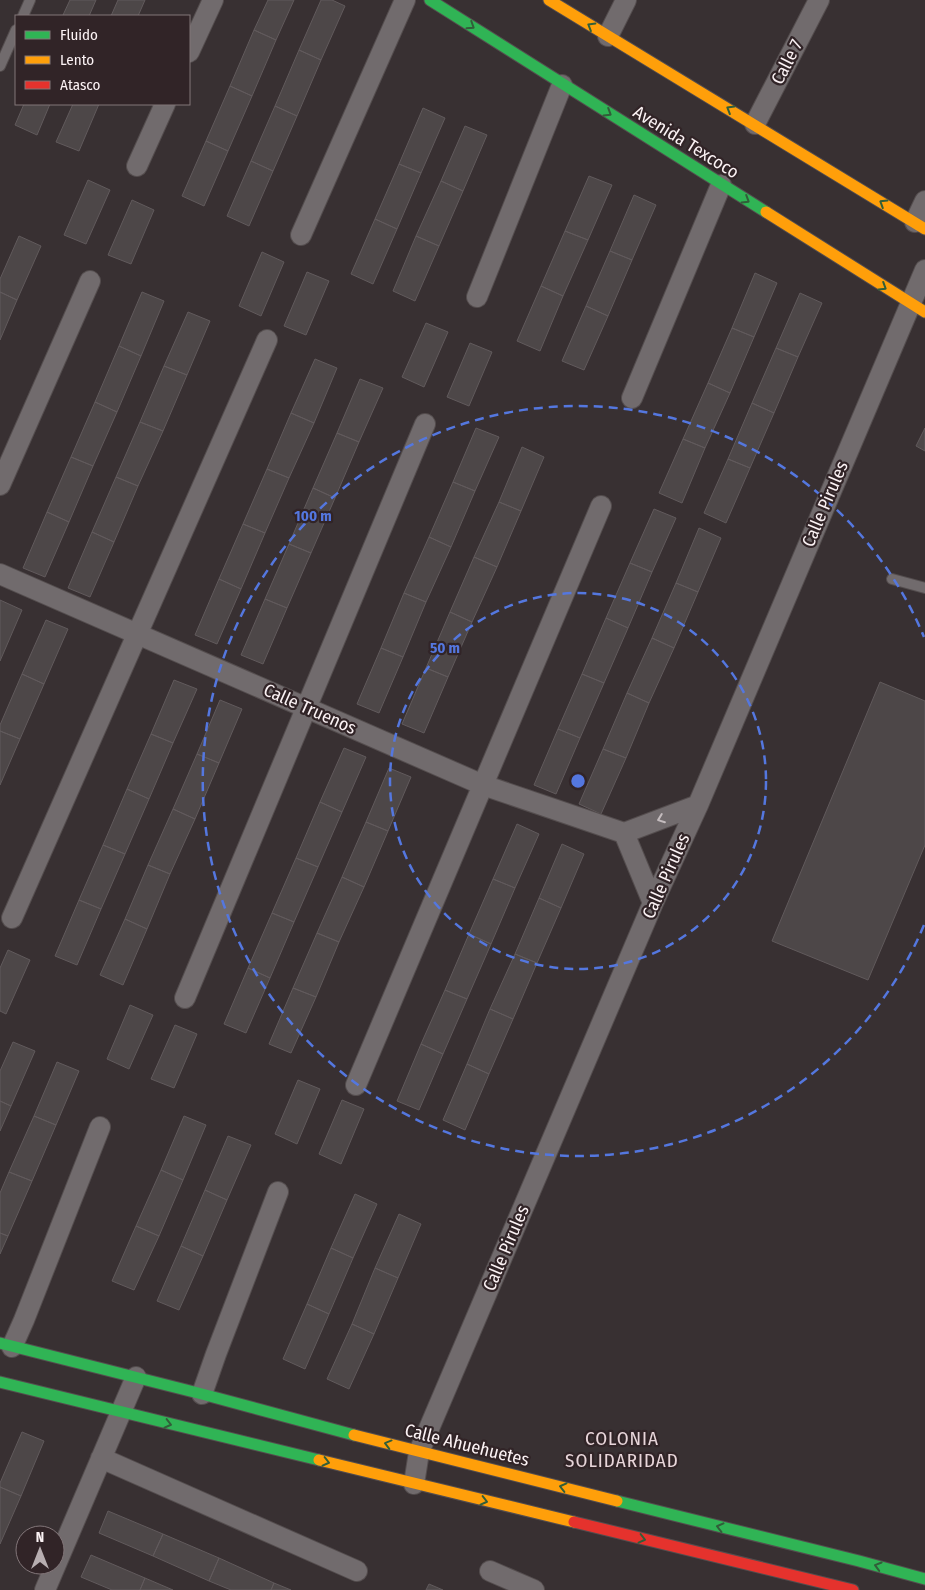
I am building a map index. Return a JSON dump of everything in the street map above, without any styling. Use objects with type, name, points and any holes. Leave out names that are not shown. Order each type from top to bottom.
[{"type":"street","points":[[190,50],[212,0]]},
{"type":"street","points":[[301,234],[404,0]]},
{"type":"street","name":"Avenida Texcoco","points":[[430,0],[918,308]]},
{"type":"street","points":[[549,0],[920,226],[925,202]]},
{"type":"street","points":[[608,36],[626,0]]},
{"type":"street","name":"Calle 7","points":[[755,124],[819,0]]},
{"type":"street","points":[[477,297],[562,84]]},
{"type":"street","points":[[137,166],[166,105]]},
{"type":"street","points":[[632,398],[721,185]]},
{"type":"street","name":"Calle Pirules","points":[[414,1484],[419,1452],[653,903],[918,308],[925,270]]},
{"type":"street","points":[[0,485],[90,282]]},
{"type":"street","points":[[12,918],[267,340]]},
{"type":"street","points":[[185,998],[425,424]]},
{"type":"street","points":[[356,1085],[601,506]]},
{"type":"street","name":"Calle Truenos","points":[[0,574],[483,785],[624,833]]},
{"type":"street","points":[[653,903],[624,833],[698,805]]},
{"type":"street","points":[[6,1345],[24,1320],[100,1127]]},
{"type":"street","points":[[202,1394],[278,1192]]},
{"type":"street","name":"Calle Ahuehuetes","points":[[6,1345],[202,1394],[419,1452],[925,1579]]},
{"type":"street","points":[[45,1590],[136,1377]]},
{"type":"street","points":[[0,1382],[120,1413],[850,1590],[859,1561]]},
{"type":"street","points":[[101,1458],[356,1571]]},
{"type":"street","points":[[490,1570],[534,1590]]},
{"type":"lane","points":[[23,15],[30,0]]},
{"type":"lane","points":[[0,66],[15,32]]},
{"type":"lane","points":[[892,579],[925,588]]},
{"type":"building","points":[[70,0],[96,0],[89,15],[63,15]]},
{"type":"building","points":[[118,0],[145,0],[138,15],[111,15]]},
{"type":"building","points":[[268,0],[294,0],[276,40],[254,30]]},
{"type":"building","points":[[321,0],[332,0],[345,6],[321,60],[299,50]]},
{"type":"building","points":[[254,30],[276,40],[252,96],[230,86]]},
{"type":"building","points":[[299,50],[321,60],[297,116],[275,106]]},
{"type":"building","points":[[230,86],[252,96],[228,151],[206,141]]},
{"type":"building","points":[[24,105],[50,105],[37,135],[15,125]]},
{"type":"building","points":[[73,105],[99,105],[79,151],[56,142]]},
{"type":"building","points":[[275,106],[297,116],[273,171],[251,161]]},
{"type":"building","points":[[423,108],[445,118],[421,173],[399,164]]},
{"type":"building","points":[[465,126],[487,135],[463,191],[441,181]]},
{"type":"building","points":[[206,141],[228,151],[204,206],[182,196]]},
{"type":"building","points":[[251,161],[273,171],[249,226],[227,216]]},
{"type":"building","points":[[399,164],[421,173],[397,229],[375,219]]},
{"type":"building","points":[[589,176],[612,185],[588,240],[565,231]]},
{"type":"building","points":[[88,180],[110,190],[86,244],[64,235]]},
{"type":"building","points":[[441,181],[463,191],[439,246],[416,236]]},
{"type":"building","points":[[634,195],[656,205],[632,260],[610,251]]},
{"type":"building","points":[[132,200],[154,210],[131,264],[108,255]]},
{"type":"building","points":[[375,219],[397,229],[373,284],[351,274]]},
{"type":"building","points":[[565,231],[588,240],[563,296],[541,286]]},
{"type":"building","points":[[19,236],[41,246],[17,300],[0,292],[0,279]]},
{"type":"building","points":[[416,236],[439,246],[415,301],[393,291]]},
{"type":"building","points":[[610,251],[632,260],[608,316],[586,306]]},
{"type":"building","points":[[262,252],[284,262],[261,316],[239,306]]},
{"type":"building","points":[[307,272],[329,281],[306,335],[284,326]]},
{"type":"building","points":[[755,273],[777,283],[754,337],[732,328]]},
{"type":"building","points":[[541,286],[563,296],[540,351],[517,341]]},
{"type":"building","points":[[0,292],[17,300],[0,340]]},
{"type":"building","points":[[142,292],[164,301],[141,356],[119,346]]},
{"type":"building","points":[[800,293],[822,303],[798,357],[776,348]]},
{"type":"building","points":[[586,306],[608,316],[584,370],[562,361]]},
{"type":"building","points":[[188,312],[210,321],[187,375],[164,366]]},
{"type":"building","points":[[426,323],[448,332],[424,387],[402,377]]},
{"type":"building","points":[[732,328],[754,337],[730,393],[708,383]]},
{"type":"building","points":[[470,343],[492,352],[469,406],[447,397]]},
{"type":"building","points":[[119,346],[141,356],[117,412],[95,402]]},
{"type":"building","points":[[776,348],[798,357],[774,413],[752,403]]},
{"type":"building","points":[[315,359],[337,368],[314,423],[291,413]]},
{"type":"building","points":[[164,366],[187,375],[163,431],[140,422]]},
{"type":"building","points":[[360,379],[383,388],[359,442],[337,433]]},
{"type":"building","points":[[708,383],[730,393],[705,448],[683,439]]},
{"type":"building","points":[[95,402],[117,412],[93,466],[71,457]]},
{"type":"building","points":[[752,403],[774,413],[750,468],[728,459]]},
{"type":"building","points":[[291,413],[314,423],[289,478],[267,469]]},
{"type":"building","points":[[140,422],[163,431],[138,486],[116,477]]},
{"type":"building","points":[[476,428],[499,437],[475,491],[453,482]]},
{"type":"building","points":[[925,428],[925,451],[916,446]]},
{"type":"building","points":[[337,433],[359,442],[335,498],[313,488]]},
{"type":"building","points":[[683,439],[705,448],[682,503],[659,493]]},
{"type":"building","points":[[522,447],[544,457],[521,511],[499,502]]},
{"type":"building","points":[[71,457],[93,466],[69,522],[47,512]]},
{"type":"building","points":[[728,459],[750,468],[726,523],[704,513]]},
{"type":"building","points":[[267,469],[289,478],[265,533],[243,524]]},
{"type":"building","points":[[116,477],[138,486],[114,542],[92,532]]},
{"type":"building","points":[[453,482],[475,491],[451,547],[429,537]]},
{"type":"building","points":[[313,488],[335,498],[311,553],[289,544]]},
{"type":"building","points":[[499,502],[521,511],[497,567],[474,557]]},
{"type":"building","points":[[654,509],[676,518],[652,572],[630,563]]},
{"type":"building","points":[[47,512],[69,522],[45,577],[23,568]]},
{"type":"building","points":[[243,524],[265,533],[241,589],[219,579]]},
{"type":"building","points":[[699,528],[721,538],[698,592],[676,583]]},
{"type":"building","points":[[92,532],[114,542],[90,597],[68,588]]},
{"type":"building","points":[[429,537],[451,547],[426,602],[404,593]]},
{"type":"building","points":[[289,544],[311,553],[287,608],[265,599]]},
{"type":"building","points":[[474,557],[497,567],[472,622],[450,612]]},
{"type":"building","points":[[630,563],[652,572],[628,628],[606,618]]},
{"type":"building","points":[[219,579],[241,589],[217,644],[195,635]]},
{"type":"building","points":[[676,583],[698,592],[674,648],[652,638]]},
{"type":"building","points":[[404,593],[426,602],[403,657],[381,648]]},
{"type":"building","points":[[265,599],[287,608],[263,664],[241,655]]},
{"type":"building","points":[[0,600],[22,610],[0,661]]},
{"type":"building","points":[[450,612],[472,622],[448,677],[426,668]]},
{"type":"building","points":[[606,618],[628,628],[604,683],[582,674]]},
{"type":"building","points":[[46,620],[68,629],[44,684],[22,674]]},
{"type":"building","points":[[652,638],[674,648],[649,703],[627,693]]},
{"type":"building","points":[[381,648],[403,657],[379,713],[357,704]]},
{"type":"building","points":[[426,668],[448,677],[424,733],[402,724]]},
{"type":"building","points":[[22,674],[44,684],[20,739],[0,731],[0,725]]},
{"type":"building","points":[[582,674],[604,683],[580,738],[558,729]]},
{"type":"building","points":[[174,680],[197,689],[173,743],[151,734]]},
{"type":"building","points":[[880,682],[925,701],[925,845],[868,980],[772,941]]},
{"type":"building","points":[[627,693],[649,703],[626,758],[603,749]]},
{"type":"building","points":[[220,700],[242,709],[219,763],[197,754]]},
{"type":"building","points":[[558,729],[580,738],[556,794],[534,785]]},
{"type":"building","points":[[0,731],[20,739],[0,785]]},
{"type":"building","points":[[151,734],[173,743],[149,799],[127,789]]},
{"type":"building","points":[[344,748],[366,757],[342,812],[320,802]]},
{"type":"building","points":[[603,749],[626,758],[601,814],[579,804]]},
{"type":"building","points":[[197,754],[219,763],[195,819],[173,809]]},
{"type":"building","points":[[389,768],[411,777],[388,831],[366,822]]},
{"type":"building","points":[[127,789],[149,799],[125,854],[103,845]]},
{"type":"building","points":[[320,802],[342,812],[318,867],[296,858]]},
{"type":"building","points":[[173,809],[195,819],[170,874],[148,865]]},
{"type":"building","points":[[366,822],[388,831],[364,887],[342,877]]},
{"type":"building","points":[[517,824],[539,834],[515,888],[493,879]]},
{"type":"building","points":[[562,844],[584,854],[561,908],[539,898]]},
{"type":"building","points":[[103,845],[125,854],[101,909],[79,900]]},
{"type":"building","points":[[296,858],[318,867],[294,922],[272,913]]},
{"type":"building","points":[[148,865],[170,874],[147,929],[125,919]]},
{"type":"building","points":[[342,877],[364,887],[339,942],[317,933]]},
{"type":"building","points":[[493,879],[515,888],[491,944],[469,934]]},
{"type":"building","points":[[539,898],[561,908],[537,963],[515,954]]},
{"type":"building","points":[[79,900],[101,909],[77,965],[55,956]]},
{"type":"building","points":[[272,913],[294,922],[270,978],[248,968]]},
{"type":"building","points":[[125,919],[147,929],[123,985],[100,975]]},
{"type":"building","points":[[317,933],[339,942],[316,997],[293,988]]},
{"type":"building","points":[[469,934],[491,944],[467,999],[445,990]]},
{"type":"building","points":[[8,950],[30,960],[6,1014],[0,1011],[0,968]]},
{"type":"building","points":[[515,954],[537,963],[513,1019],[490,1009]]},
{"type":"building","points":[[248,968],[270,978],[246,1033],[224,1024]]},
{"type":"building","points":[[293,988],[316,997],[291,1053],[269,1044]]},
{"type":"building","points":[[445,990],[467,999],[443,1054],[421,1044]]},
{"type":"building","points":[[130,1005],[153,1015],[129,1069],[107,1059]]},
{"type":"building","points":[[490,1009],[513,1019],[489,1074],[467,1064]]},
{"type":"building","points":[[175,1025],[197,1034],[174,1088],[151,1079]]},
{"type":"building","points":[[13,1042],[35,1051],[11,1106],[0,1101],[0,1071]]},
{"type":"building","points":[[421,1044],[443,1054],[419,1110],[397,1101]]},
{"type":"building","points":[[57,1062],[79,1071],[56,1125],[34,1116]]},
{"type":"building","points":[[467,1064],[489,1074],[465,1130],[443,1120]]},
{"type":"building","points":[[298,1080],[320,1089],[297,1144],[275,1134]]},
{"type":"building","points":[[342,1100],[364,1109],[341,1164],[319,1154]]},
{"type":"building","points":[[0,1101],[11,1106],[0,1131]]},
{"type":"building","points":[[34,1116],[56,1125],[32,1181],[9,1172]]},
{"type":"building","points":[[184,1116],[206,1125],[183,1180],[161,1170]]},
{"type":"building","points":[[228,1136],[251,1145],[227,1200],[205,1190]]},
{"type":"building","points":[[161,1170],[183,1180],[159,1236],[136,1226]]},
{"type":"building","points":[[9,1172],[32,1181],[8,1236],[0,1233],[0,1193]]},
{"type":"building","points":[[205,1190],[227,1200],[203,1256],[181,1246]]},
{"type":"building","points":[[355,1194],[377,1204],[353,1258],[331,1248]]},
{"type":"building","points":[[399,1214],[421,1224],[398,1278],[375,1268]]},
{"type":"building","points":[[136,1226],[159,1236],[134,1290],[112,1281]]},
{"type":"building","points":[[0,1233],[8,1236],[0,1254]]},
{"type":"building","points":[[181,1246],[203,1256],[179,1310],[157,1301]]},
{"type":"building","points":[[331,1248],[353,1258],[329,1314],[307,1304]]},
{"type":"building","points":[[375,1268],[398,1278],[374,1334],[352,1324]]},
{"type":"building","points":[[307,1304],[329,1314],[305,1369],[283,1359]]},
{"type":"building","points":[[352,1324],[374,1334],[349,1389],[327,1379]]},
{"type":"building","points":[[22,1432],[44,1441],[21,1496],[0,1487],[0,1483]]},
{"type":"building","points":[[0,1487],[21,1496],[0,1544]]},
{"type":"building","points":[[108,1511],[163,1534],[153,1556],[99,1533]]},
{"type":"building","points":[[163,1534],[219,1558],[209,1581],[153,1556]]},
{"type":"building","points":[[91,1555],[145,1578],[140,1590],[112,1590],[81,1577]]},
{"type":"building","points":[[219,1558],[274,1583],[271,1590],[231,1590],[209,1581]]},
{"type":"building","points":[[145,1578],[173,1590],[140,1590]]},
{"type":"building","points":[[274,1583],[291,1590],[271,1590]]},
{"type":"building","points":[[429,1584],[443,1590],[426,1590]]},
{"type":"traffic: fast","points":[[430,0],[766,212]]},
{"type":"traffic: fast","points":[[0,1343],[354,1435]]},
{"type":"traffic: fast","points":[[0,1382],[319,1460]]},
{"type":"traffic: fast","points":[[617,1501],[925,1579]]},
{"type":"traffic: slow","points":[[549,0],[925,229]]},
{"type":"traffic: slow","points":[[766,212],[925,312]]},
{"type":"traffic: slow","points":[[354,1435],[617,1501]]},
{"type":"traffic: slow","points":[[319,1460],[574,1522]]},
{"type":"traffic: jam","points":[[574,1522],[853,1590]]},
{"type":"district","name":"COLONIA SOLIDARIDAD","points":[[622,1449]]}]
